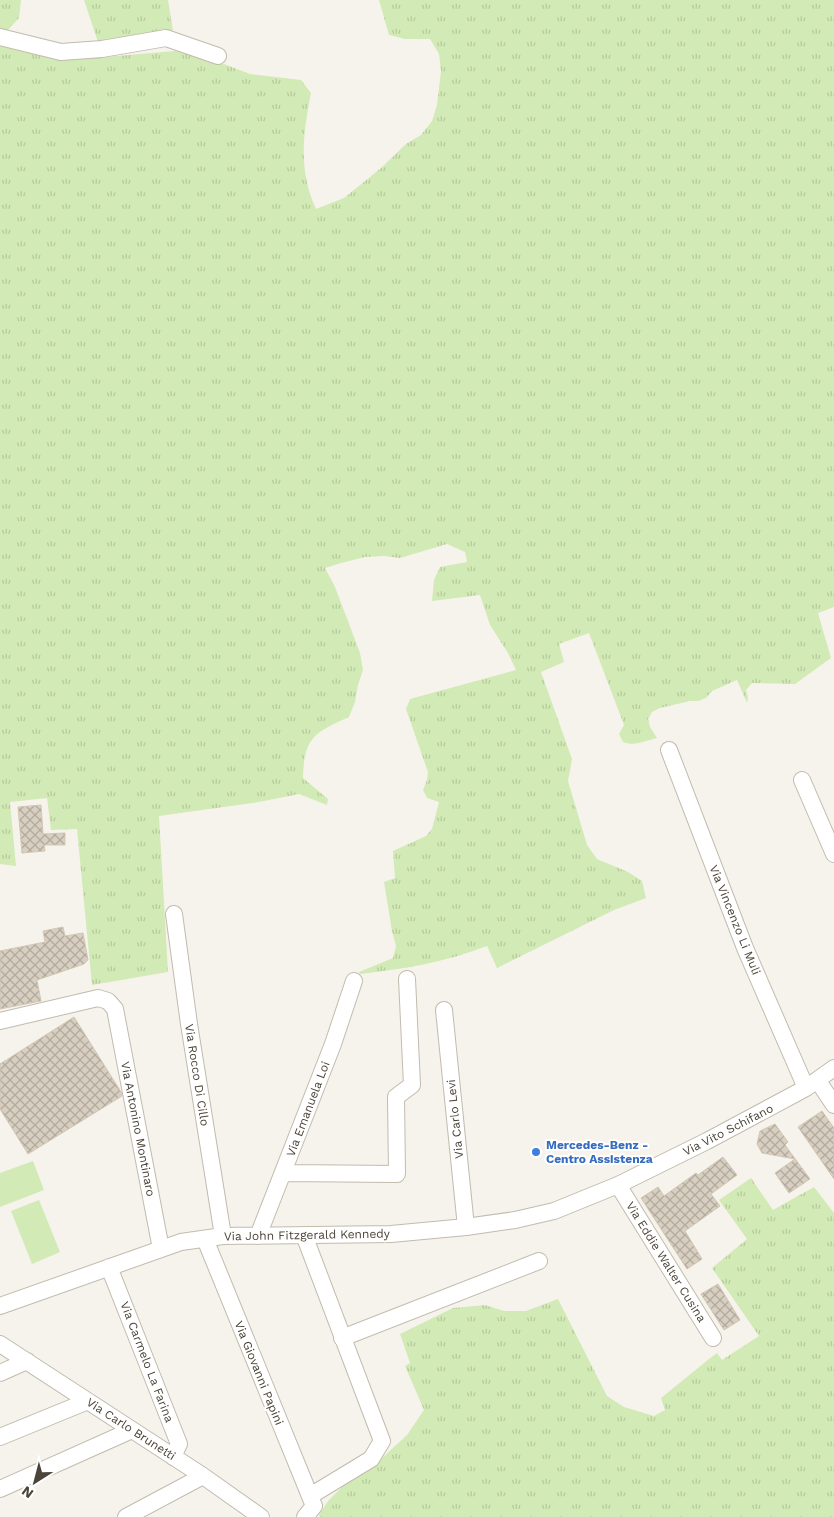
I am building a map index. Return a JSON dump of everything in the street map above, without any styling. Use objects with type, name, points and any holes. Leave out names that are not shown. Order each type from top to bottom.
[{"type":"street","points":[[0,37],[61,52],[102,49],[166,38],[218,56]]},
{"type":"street","name":"Via Vincenzo Li Muli","points":[[669,750],[745,948],[812,1085],[834,1106]]},
{"type":"street","points":[[802,780],[834,854]]},
{"type":"street","name":"Via Rocco Di Cillo","points":[[174,914],[189,1024],[223,1236]]},
{"type":"street","points":[[283,1173],[397,1174],[396,1097],[412,1085],[406,979]]},
{"type":"street","name":"Via Emanuela Loi","points":[[258,1236],[333,1044],[354,981]]},
{"type":"street","name":"Via Antonino Montinaro","points":[[0,1021],[98,998],[108,1001],[114,1009],[161,1249]]},
{"type":"street","name":"Via Carlo Levi","points":[[444,1010],[466,1227]]},
{"type":"street","name":"Via Vito Schifano","points":[[618,1185],[707,1141],[812,1085],[834,1068]]},
{"type":"street","name":"Via John Fitzgerald Kennedy","points":[[0,1306],[181,1242],[223,1236],[391,1234],[466,1227],[515,1220],[554,1211],[618,1185]]},
{"type":"street","name":"Via Eddie Walter Cusina","points":[[618,1185],[713,1338]]},
{"type":"street","points":[[304,1235],[382,1441],[371,1458],[309,1506]]},
{"type":"street","name":"Via Giovanni Papini","points":[[205,1239],[309,1506]]},
{"type":"street","points":[[342,1338],[540,1261]]},
{"type":"street","name":"Via Carmelo La Farina","points":[[110,1267],[179,1444],[174,1456]]},
{"type":"street","name":"Via Carlo Brunetti","points":[[0,1344],[174,1456],[261,1517]]},
{"type":"street","points":[[0,1373],[27,1361]]},
{"type":"street","points":[[0,1438],[88,1401]]},
{"type":"street","points":[[0,1489],[132,1430]]},
{"type":"street","points":[[126,1517],[203,1476]]},
{"type":"green space","points":[[0,0],[21,0],[19,18],[8,30],[0,28]]},
{"type":"green space","points":[[84,0],[168,0],[173,31],[98,42]]},
{"type":"green space","points":[[379,0],[834,0],[834,607],[818,613],[831,658],[795,684],[752,683],[746,690],[747,703],[737,680],[712,691],[706,698],[698,701],[660,708],[652,712],[648,719],[650,727],[657,738],[631,744],[623,742],[619,734],[624,725],[589,633],[559,644],[564,662],[541,672],[572,759],[568,781],[587,845],[597,859],[628,872],[642,881],[646,898],[614,910],[497,968],[487,946],[472,952],[425,964],[360,974],[359,972],[393,958],[396,946],[384,882],[395,878],[393,851],[426,836],[432,829],[439,802],[427,798],[423,790],[428,772],[406,709],[410,699],[516,670],[508,653],[490,625],[480,595],[432,601],[434,580],[440,567],[467,562],[465,552],[447,544],[400,558],[383,556],[365,557],[325,568],[335,587],[360,653],[363,670],[349,717],[327,728],[313,738],[306,753],[303,778],[328,799],[327,805],[299,794],[259,802],[159,816],[168,972],[92,985],[77,829],[51,830],[47,798],[10,802],[16,866],[0,864],[0,42],[70,60],[175,51],[211,59],[250,74],[301,80],[311,93],[304,137],[304,166],[306,180],[316,209],[344,198],[381,168],[406,144],[421,135],[432,121],[437,105],[441,71],[439,54],[430,39],[405,39],[389,35]]},
{"type":"green space","points":[[33,1161],[44,1190],[0,1207],[0,1173]]},
{"type":"green space","points":[[751,1178],[773,1210],[814,1187],[834,1213],[834,1517],[320,1517],[319,1515],[328,1501],[348,1481],[368,1471],[407,1435],[424,1410],[405,1366],[410,1363],[400,1334],[453,1308],[485,1305],[504,1311],[526,1311],[558,1299],[607,1396],[624,1407],[654,1416],[665,1410],[661,1398],[709,1359],[717,1353],[722,1360],[759,1336],[712,1268],[747,1239],[719,1200]]},
{"type":"green space","points":[[39,1200],[60,1252],[32,1264],[11,1211]]},
{"type":"building","points":[[41,805],[43,834],[65,833],[65,845],[44,845],[45,851],[22,853],[18,807]]},
{"type":"building","points":[[63,927],[65,936],[83,933],[88,960],[84,964],[37,980],[41,1001],[0,1009],[0,951],[45,942],[43,931]]},
{"type":"building","points":[[74,1017],[122,1096],[28,1154],[0,1109],[0,1064]]},
{"type":"building","points":[[822,1111],[834,1128],[834,1179],[798,1127]]},
{"type":"building","points":[[775,1124],[788,1142],[785,1145],[810,1179],[789,1193],[775,1173],[795,1159],[762,1153],[757,1144],[760,1131]]},
{"type":"building","points":[[723,1157],[737,1175],[711,1194],[720,1206],[685,1231],[702,1259],[687,1269],[641,1198],[658,1187],[664,1196],[696,1173],[698,1175]]},
{"type":"building","points":[[718,1284],[740,1320],[724,1330],[701,1294]]},
{"type":"place","name":"Mercedes-Benz - Centro Assistenza","points":[[536,1152]]}]
